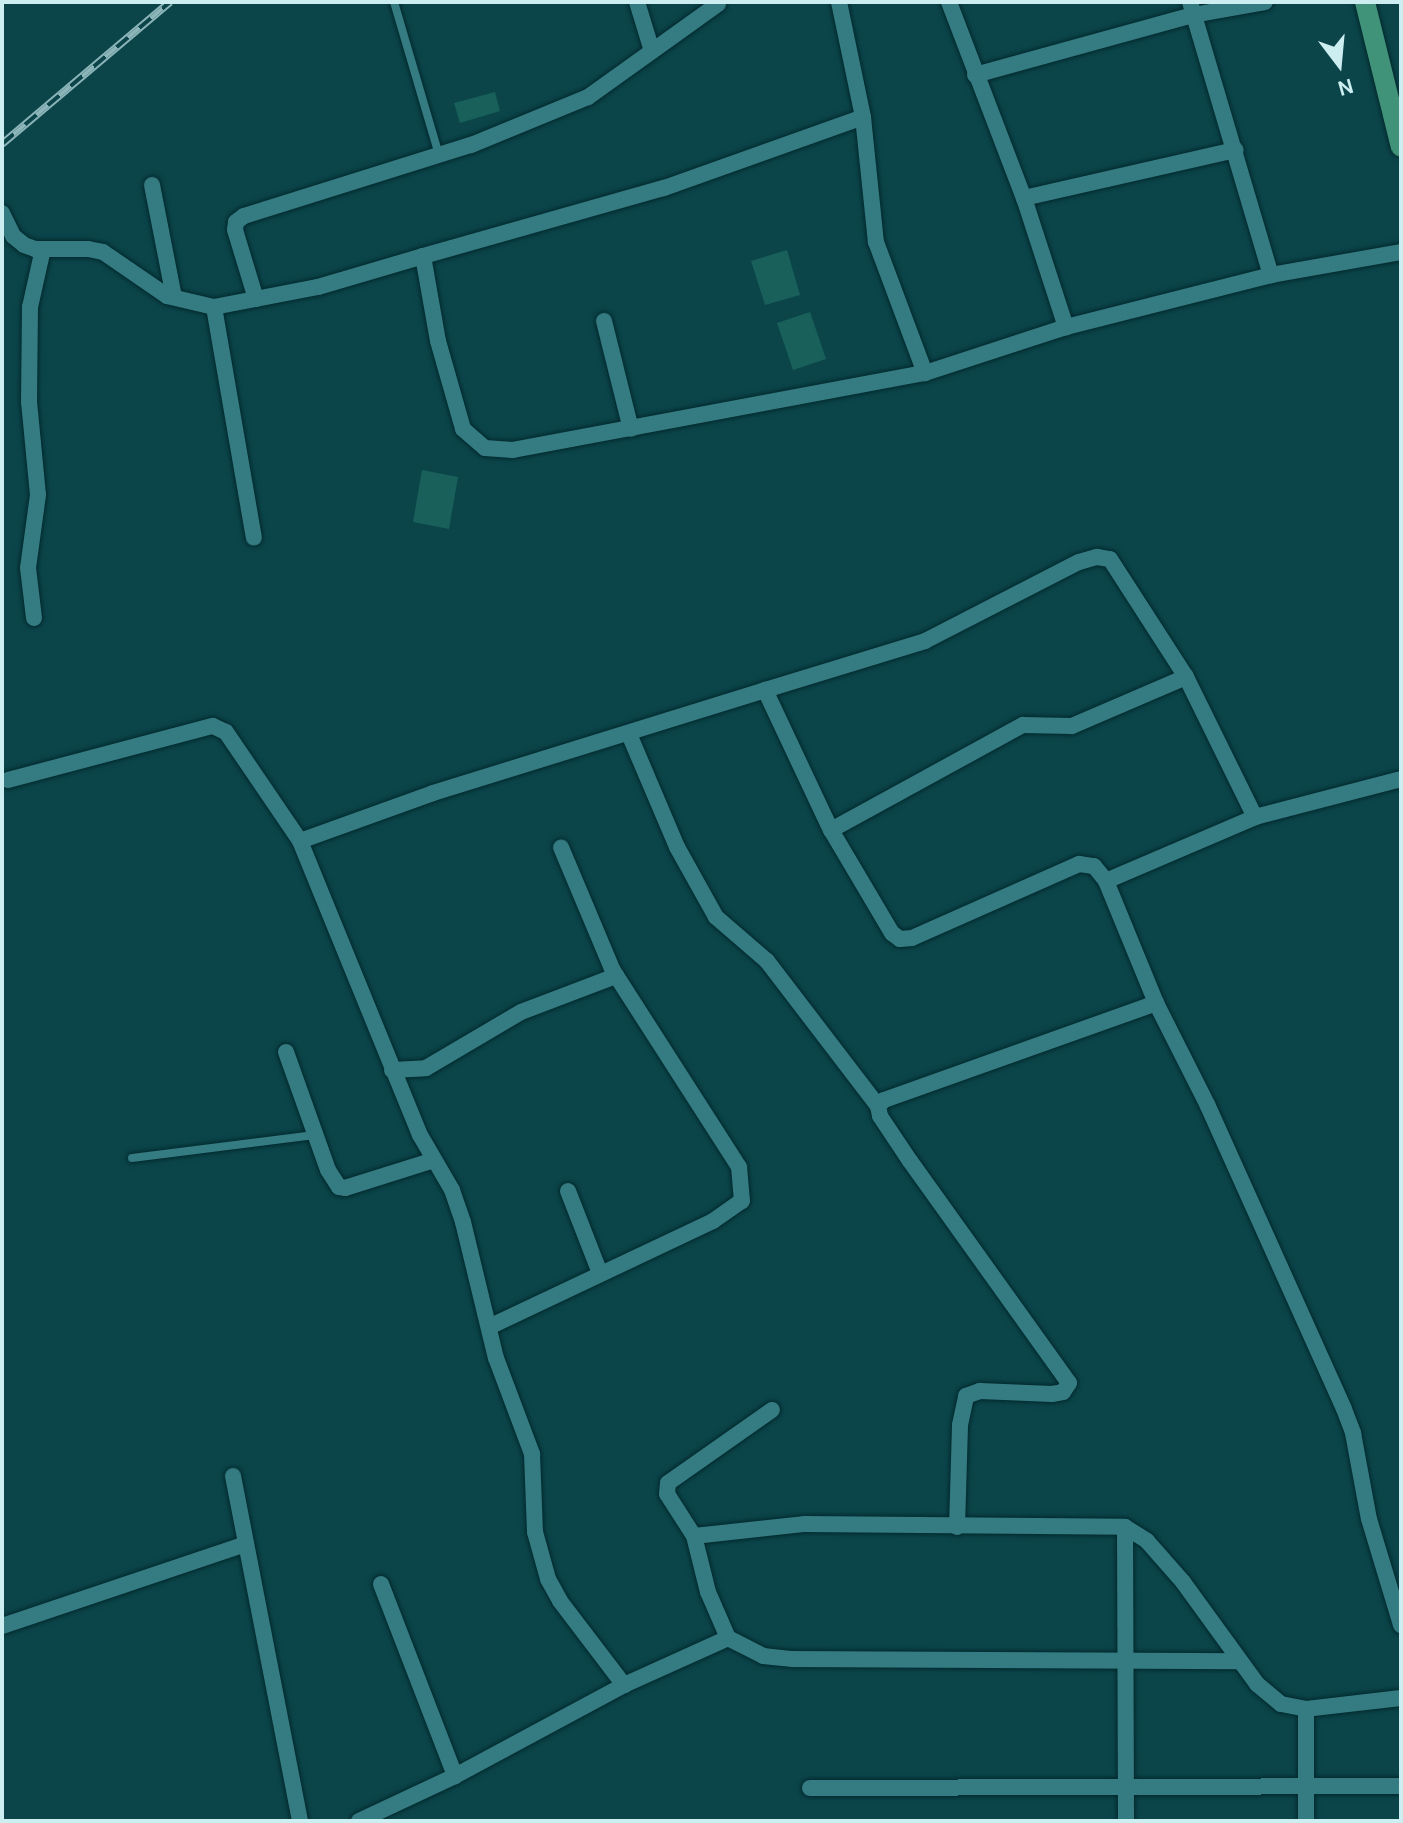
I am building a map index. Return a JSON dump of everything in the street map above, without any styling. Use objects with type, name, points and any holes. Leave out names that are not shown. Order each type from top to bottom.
[{"type":"main road","points":[[1365,2],[1401,147]]},
{"type":"street","points":[[637,2],[652,51]]},
{"type":"street","points":[[839,2],[863,117],[876,242],[925,373]]},
{"type":"street","points":[[949,2],[1024,198],[1066,327]]},
{"type":"street","points":[[975,75],[1192,9],[1265,2]]},
{"type":"street","points":[[256,299],[235,230],[236,222],[244,216],[439,156],[588,97],[718,4]]},
{"type":"street","points":[[1192,9],[1271,275]]},
{"type":"street","points":[[2,213],[13,236],[24,245],[103,252],[142,282],[174,297],[214,307],[318,287],[664,188],[863,117]]},
{"type":"street","points":[[1024,198],[1236,150]]},
{"type":"street","points":[[152,185],[174,297]]},
{"type":"street","points":[[34,618],[28,568],[38,495],[29,402],[30,323],[32,293],[43,249]]},
{"type":"street","points":[[423,256],[453,404],[472,440],[485,448],[513,450],[925,373],[1066,327],[1271,275],[1401,252]]},
{"type":"street","points":[[214,307],[254,538]]},
{"type":"street","points":[[604,321],[631,429]]},
{"type":"street","points":[[300,841],[433,793],[925,641],[1079,562],[1097,557],[1110,559],[1118,567],[1186,677],[1255,817]]},
{"type":"street","points":[[831,830],[1023,725],[1072,726],[1186,677]]},
{"type":"street","points":[[765,690],[831,830],[892,933],[900,939],[912,938],[1079,864],[1094,866],[1106,881],[1156,1003],[1207,1104],[1344,1409],[1353,1433],[1369,1519],[1401,1625]]},
{"type":"street","points":[[8,780],[213,726],[226,732],[300,841],[392,1070],[434,1160],[452,1190],[491,1326],[496,1358],[532,1454],[535,1532],[548,1579],[560,1601],[624,1685]]},
{"type":"street","points":[[629,734],[677,847],[716,917],[767,961],[878,1106],[880,1116],[910,1161],[1069,1383],[1063,1392],[1052,1394],[980,1391],[966,1396],[960,1425],[957,1527]]},
{"type":"street","points":[[1106,881],[1255,817],[1401,779]]},
{"type":"street","points":[[491,1326],[713,1221],[742,1201],[743,1185],[739,1167],[616,976],[561,847]]},
{"type":"street","points":[[392,1070],[426,1068],[521,1012],[616,976]]},
{"type":"street","points":[[878,1106],[895,1096],[1156,1003]]},
{"type":"street","points":[[286,1052],[332,1179],[345,1188],[434,1160]]},
{"type":"street","points":[[568,1191],[600,1273]]},
{"type":"street","points":[[772,1410],[668,1483],[667,1494],[694,1536],[708,1592],[728,1638],[763,1656],[793,1659],[1237,1661]]},
{"type":"street","points":[[233,1476],[300,1821]]},
{"type":"street","points":[[694,1536],[805,1524],[1125,1527],[1147,1541],[1183,1582],[1237,1661],[1281,1704],[1306,1709],[1401,1698]]},
{"type":"street","points":[[1125,1527],[1126,1821]]},
{"type":"street","points":[[2,1626],[246,1544]]},
{"type":"street","points":[[381,1584],[455,1776]]},
{"type":"street","points":[[359,1821],[455,1776],[624,1685],[728,1638]]},
{"type":"street","points":[[1306,1709],[1306,1821]]},
{"type":"street","points":[[810,1788],[1401,1786]]},
{"type":"lane","points":[[394,2],[439,156]]},
{"type":"lane","points":[[132,1158],[316,1135]]},
{"type":"building","points":[[495,92],[500,111],[460,123],[454,103]]},
{"type":"building","points":[[787,250],[800,295],[765,305],[751,261]]},
{"type":"building","points":[[810,312],[826,359],[793,370],[777,323]]},
{"type":"building","points":[[422,470],[458,477],[449,529],[413,522]]},
{"type":"railway","points":[[2,144],[170,2]]}]
